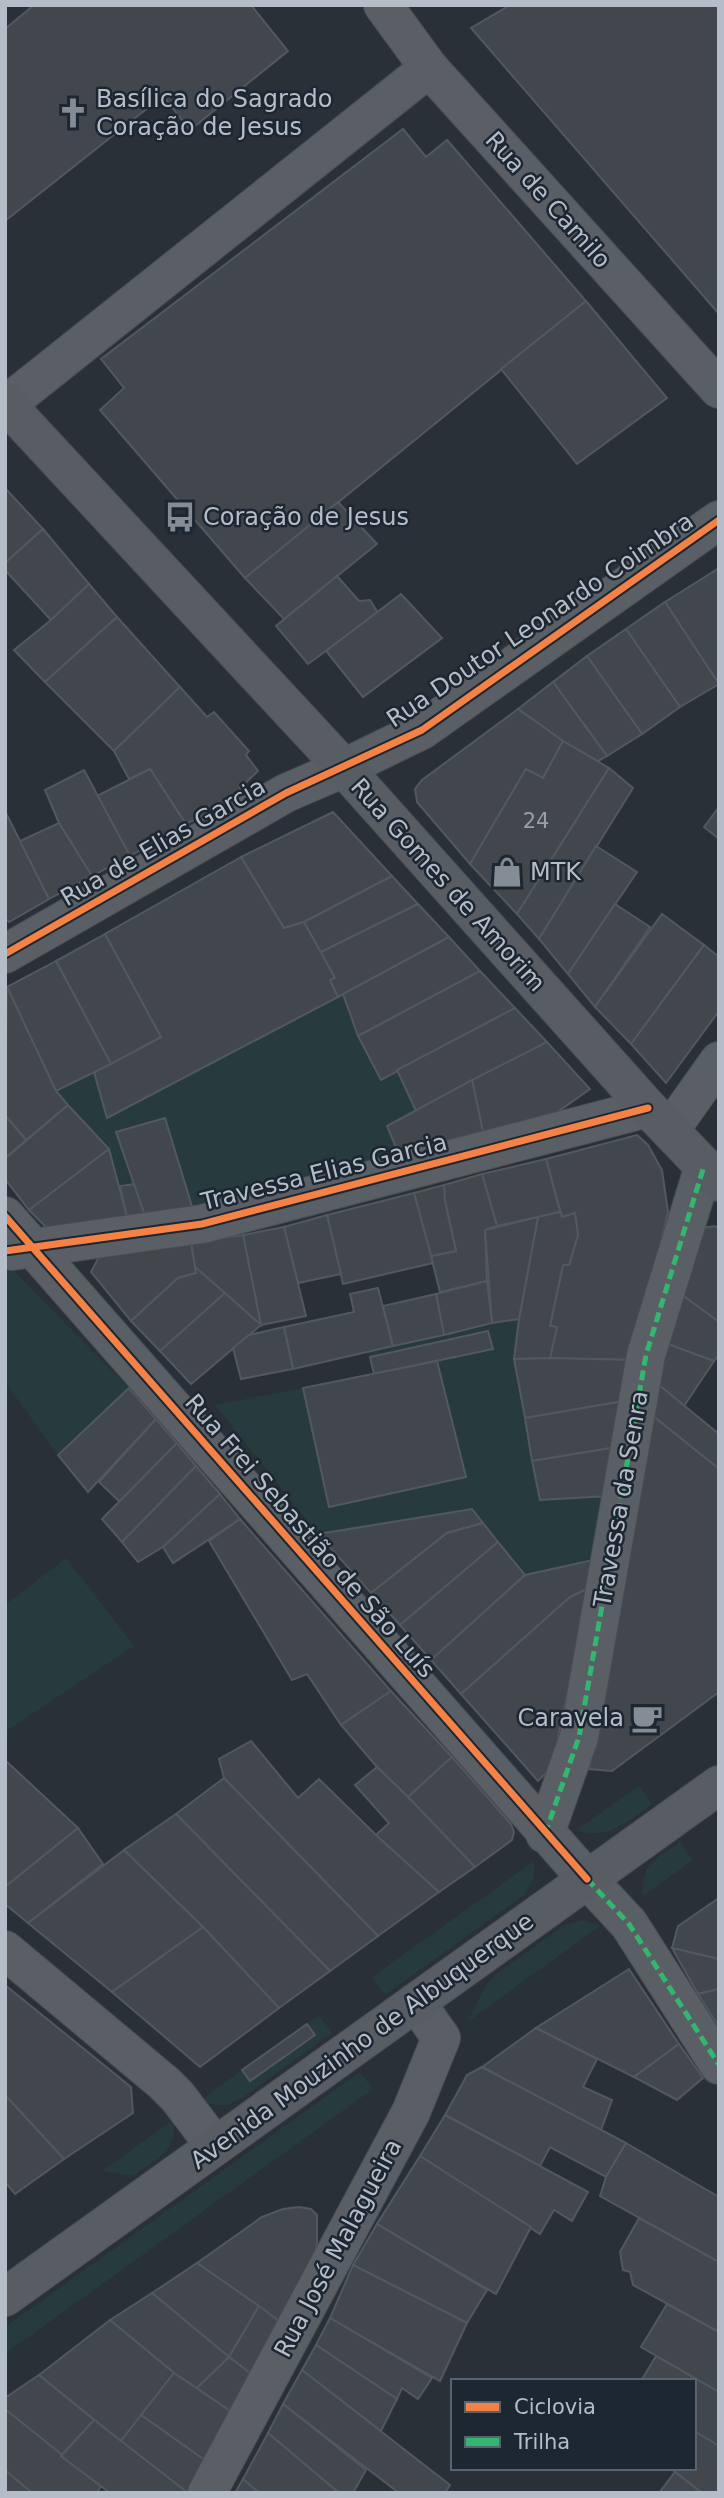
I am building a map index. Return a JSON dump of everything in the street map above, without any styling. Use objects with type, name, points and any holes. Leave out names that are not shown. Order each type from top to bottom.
[{"type":"main road","name":"Rua Gomes de Amorim","points":[[6,404],[344,768],[711,1174]]},
{"type":"main road","name":"Avenida Mouzinho de Albuquerque","points":[[5,2298],[719,1785]]},
{"type":"street","name":"Rua de Camilo","points":[[383,5],[429,68],[719,389]]},
{"type":"street","points":[[6,404],[429,68]]},
{"type":"street","name":"Rua Doutor Leonardo Coimbra","points":[[344,768],[422,730],[719,520]]},
{"type":"street","name":"Rua de Elias Garcia","points":[[5,954],[286,793],[344,768]]},
{"type":"street","points":[[659,1119],[719,1061]]},
{"type":"street","name":"Travessa Elias Garcia","points":[[19,1250],[202,1224],[659,1119]]},
{"type":"street","name":"Travessa da Senra","points":[[545,1834],[579,1737],[646,1355],[711,1174]]},
{"type":"street","name":"Rua Frei Sebastião de São Luís","points":[[5,1216],[19,1250],[629,1924],[719,2065]]},
{"type":"street","points":[[5,1950],[164,2083],[215,2147]]},
{"type":"street","name":"Rua José Malagueira","points":[[207,2493],[361,2208],[421,2090],[441,2038],[416,2002]]},
{"type":"shaded area","points":[[343,994],[358,1036],[381,1079],[397,1070],[416,1111],[388,1126],[398,1152],[194,1213],[165,1119],[117,1132],[134,1184],[120,1186],[109,1149],[56,1091],[94,1072],[122,1110]]},
{"type":"shaded area","points":[[7,1264],[129,1388],[58,1455],[5,1382]]},
{"type":"shaded area","points":[[519,1319],[514,1359],[540,1499],[609,1496],[593,1560],[525,1575],[472,1509],[318,1534],[215,1405],[303,1388],[329,1506],[466,1478],[437,1361],[493,1349],[488,1332],[370,1357],[368,1352]]},
{"type":"shaded area","points":[[66,1558],[134,1646],[5,1732],[5,1605]]},
{"type":"shaded area","points":[[639,1786],[652,1804],[635,1816],[607,1831],[587,1833],[576,1830]]},
{"type":"shaded area","points":[[680,1842],[693,1860],[643,1896],[647,1870],[652,1863]]},
{"type":"shaded area","points":[[534,1861],[534,1878],[524,1895],[385,1995],[372,1977]]},
{"type":"shaded area","points":[[584,1920],[600,1926],[467,2022],[487,1984],[496,1974],[566,1924]]},
{"type":"shaded area","points":[[319,2015],[332,2033],[239,2100],[220,2105],[201,2100],[242,2070],[251,2081],[315,2035],[307,2024]]},
{"type":"shaded area","points":[[360,2072],[373,2089],[5,2354],[5,2327]]},
{"type":"shaded area","points":[[173,2120],[174,2130],[169,2147],[149,2165],[133,2176],[102,2171]]},
{"type":"building","name":"Basílica do Sagrado Coração de Jesus","points":[[34,5],[251,5],[288,51],[190,130],[163,96],[5,221],[5,29]]},
{"type":"building","points":[[510,5],[719,5],[719,314],[471,28]]},
{"type":"building","points":[[403,129],[426,157],[447,140],[586,301],[245,578],[100,410],[124,388],[101,359]]},
{"type":"building","points":[[586,301],[667,398],[577,464],[501,369]]},
{"type":"building","points":[[5,488],[43,529],[5,563]]},
{"type":"building","points":[[338,502],[377,544],[284,619],[245,578]]},
{"type":"building","points":[[43,529],[89,584],[51,620],[5,570],[5,563]]},
{"type":"building","points":[[719,568],[719,684],[665,602]]},
{"type":"building","points":[[337,576],[359,601],[370,600],[378,613],[308,664],[276,626]]},
{"type":"building","points":[[89,584],[117,617],[45,682],[14,650]]},
{"type":"building","points":[[401,594],[442,638],[363,697],[326,651]]},
{"type":"building","points":[[665,602],[719,684],[680,707],[626,629]]},
{"type":"building","points":[[117,617],[180,687],[114,751],[45,682]]},
{"type":"building","points":[[626,629],[680,707],[642,734],[587,656]]},
{"type":"building","points":[[587,656],[642,734],[607,756],[553,682]]},
{"type":"building","points":[[553,682],[607,756],[598,761],[563,741],[518,709]]},
{"type":"building","points":[[180,687],[207,717],[214,712],[249,751],[246,755],[258,771],[240,788],[244,795],[186,824],[150,769],[129,779],[114,751]]},
{"type":"building","points":[[518,709],[563,741],[543,778],[526,769],[470,864],[417,802],[415,789],[422,780]]},
{"type":"building","points":[[563,741],[609,768],[517,914],[470,864],[526,769],[543,778]]},
{"type":"building","points":[[609,768],[633,788],[539,939],[517,914]]},
{"type":"building","points":[[150,769],[186,824],[130,856],[97,796]]},
{"type":"building","points":[[84,770],[130,856],[92,876],[59,823],[45,790]]},
{"type":"building","points":[[719,807],[719,839],[704,827]]},
{"type":"building","points":[[5,811],[49,899],[9,922],[5,918]]},
{"type":"building","points":[[333,812],[392,876],[304,922],[284,928],[241,857]]},
{"type":"building","points":[[59,823],[92,876],[49,899],[20,841]]},
{"type":"building","points":[[596,846],[637,872],[568,974],[539,939]]},
{"type":"building","points":[[241,857],[284,928],[304,922],[335,978],[330,980],[338,997],[107,1118],[94,1072],[161,1037],[105,934]]},
{"type":"building","points":[[392,876],[418,904],[321,952],[304,922]]},
{"type":"building","points":[[418,904],[449,937],[338,997],[330,980],[335,978],[321,952]]},
{"type":"building","points":[[615,904],[650,927],[595,1007],[568,974]]},
{"type":"building","points":[[662,914],[704,945],[631,1044],[595,1007]]},
{"type":"building","points":[[105,934],[161,1037],[111,1064],[56,961]]},
{"type":"building","points":[[449,937],[480,971],[358,1036],[343,994]]},
{"type":"building","points":[[704,945],[719,957],[719,1011],[666,1083],[631,1044]]},
{"type":"building","points":[[56,961],[111,1064],[56,1091],[7,987]]},
{"type":"building","points":[[480,971],[515,1008],[381,1080],[358,1036]]},
{"type":"building","points":[[7,987],[56,1091],[68,1105],[26,1140],[5,1115]]},
{"type":"building","points":[[515,1008],[547,1042],[416,1111],[397,1070]]},
{"type":"building","points":[[547,1042],[590,1089],[549,1118],[483,1132],[472,1080]]},
{"type":"building","points":[[472,1080],[483,1132],[398,1152],[387,1126]]},
{"type":"building","points":[[68,1105],[109,1149],[29,1210],[5,1179],[5,1159]]},
{"type":"building","points":[[5,1115],[26,1140],[5,1158]]},
{"type":"building","points":[[165,1118],[194,1213],[146,1219],[116,1132]]},
{"type":"building","points":[[637,1135],[648,1145],[662,1170],[668,1212],[634,1360],[550,1358],[557,1327],[550,1326],[563,1265],[569,1265],[578,1235],[575,1213],[562,1217],[546,1159]]},
{"type":"building","points":[[109,1149],[128,1221],[51,1232],[29,1210]]},
{"type":"building","points":[[546,1159],[560,1212],[497,1226],[482,1174]]},
{"type":"building","points":[[482,1174],[497,1226],[485,1230],[487,1281],[440,1292],[431,1256],[456,1251],[444,1185]]},
{"type":"building","points":[[134,1184],[146,1219],[128,1221],[120,1186]]},
{"type":"building","points":[[444,1185],[456,1251],[431,1256],[414,1193]]},
{"type":"building","points":[[414,1193],[433,1263],[343,1284],[327,1215]]},
{"type":"building","points":[[560,1212],[562,1217],[575,1213],[578,1235],[569,1265],[563,1265],[550,1326],[557,1327],[550,1358],[514,1359],[538,1217]]},
{"type":"building","points":[[327,1215],[341,1274],[298,1283],[284,1227]]},
{"type":"building","points":[[538,1217],[519,1319],[492,1323],[485,1230]]},
{"type":"building","points":[[715,1226],[719,1229],[719,1322],[678,1292],[696,1229]]},
{"type":"building","points":[[284,1227],[306,1316],[261,1325],[243,1235]]},
{"type":"building","points":[[243,1235],[261,1325],[195,1267],[191,1243]]},
{"type":"building","points":[[191,1243],[196,1273],[178,1278],[131,1321],[91,1272],[100,1255]]},
{"type":"building","points":[[195,1267],[225,1293],[160,1351],[131,1321],[178,1278],[196,1273]]},
{"type":"building","points":[[487,1281],[492,1323],[444,1335],[436,1294]]},
{"type":"building","points":[[378,1288],[393,1346],[293,1369],[284,1327],[354,1312],[350,1294]]},
{"type":"building","points":[[678,1292],[719,1322],[719,1355],[714,1361],[662,1342]]},
{"type":"building","points":[[225,1293],[261,1325],[191,1384],[160,1351]]},
{"type":"building","points":[[436,1294],[444,1335],[393,1346],[383,1306]]},
{"type":"building","points":[[284,1327],[293,1369],[241,1379],[233,1348],[249,1335]]},
{"type":"building","points":[[488,1331],[493,1349],[374,1374],[370,1357]]},
{"type":"building","points":[[662,1342],[714,1361],[684,1406],[654,1381]]},
{"type":"building","points":[[514,1359],[634,1360],[624,1401],[525,1418]]},
{"type":"building","points":[[437,1361],[466,1477],[329,1507],[303,1388]]},
{"type":"building","points":[[654,1381],[719,1434],[719,1469],[648,1412]]},
{"type":"building","points":[[129,1388],[156,1419],[88,1492],[58,1455]]},
{"type":"building","points":[[624,1401],[617,1447],[532,1461],[525,1418]]},
{"type":"building","points":[[648,1412],[719,1469],[719,1692],[612,1771],[589,1769]]},
{"type":"building","points":[[156,1419],[177,1443],[120,1502],[99,1482]]},
{"type":"building","points":[[177,1443],[196,1466],[122,1542],[102,1519]]},
{"type":"building","points":[[617,1447],[609,1496],[540,1500],[532,1461]]},
{"type":"building","points":[[196,1466],[220,1494],[163,1547],[138,1562],[122,1542]]},
{"type":"building","points":[[220,1494],[240,1519],[173,1563],[163,1547]]},
{"type":"building","points":[[472,1509],[483,1523],[447,1533],[371,1593],[318,1534]]},
{"type":"building","points":[[240,1519],[391,1691],[341,1725],[307,1674],[292,1680],[209,1541]]},
{"type":"building","points":[[483,1523],[498,1542],[400,1625],[371,1593],[447,1533]]},
{"type":"building","points":[[498,1542],[525,1575],[431,1660],[400,1625]]},
{"type":"building","points":[[593,1560],[589,1588],[570,1597],[461,1694],[431,1660],[525,1575]]},
{"type":"building","points":[[589,1588],[552,1767],[538,1781],[461,1694],[570,1597]]},
{"type":"building","points":[[391,1691],[452,1757],[408,1797],[377,1767],[341,1725]]},
{"type":"building","points":[[251,1741],[298,1798],[319,1779],[439,1892],[378,1936],[224,1778],[219,1759]]},
{"type":"building","points":[[452,1757],[511,1824],[514,1832],[512,1840],[475,1867],[408,1797]]},
{"type":"building","points":[[5,1760],[78,1828],[5,1887]]},
{"type":"building","points":[[377,1767],[475,1867],[439,1892],[376,1835],[389,1823],[355,1785]]},
{"type":"building","points":[[224,1778],[378,1936],[330,1971],[176,1814]]},
{"type":"building","points":[[176,1814],[330,1971],[279,2008],[203,1927],[124,1850]]},
{"type":"building","points":[[78,1828],[103,1864],[28,1923],[5,1904],[5,1887]]},
{"type":"building","points":[[124,1850],[203,1927],[112,1992],[28,1923]]},
{"type":"building","points":[[719,1898],[719,1959],[672,1948],[678,1926]]},
{"type":"building","points":[[203,1927],[279,2008],[200,2067],[112,1992]]},
{"type":"building","points":[[672,1948],[719,1959],[719,1989],[698,1994]]},
{"type":"building","points":[[629,1969],[679,2044],[634,2077],[536,2028]]},
{"type":"building","points":[[5,1985],[131,2087],[133,2113],[64,2159],[5,2095]]},
{"type":"building","points":[[719,1989],[719,2027],[698,1994]]},
{"type":"building","points":[[307,2024],[315,2035],[250,2081],[242,2070]]},
{"type":"building","points":[[536,2028],[597,2059],[583,2087],[612,2100],[601,2130],[482,2067]]},
{"type":"building","points":[[679,2044],[703,2078],[677,2100],[634,2077]]},
{"type":"building","points":[[482,2067],[626,2143],[606,2177],[550,2147],[540,2166],[445,2115],[467,2075]]},
{"type":"building","points":[[5,2095],[64,2159],[15,2194],[5,2182]]},
{"type":"building","points":[[445,2115],[588,2192],[572,2221],[554,2210],[540,2234],[420,2156]]},
{"type":"building","points":[[626,2143],[719,2197],[719,2262],[600,2196],[606,2177]]},
{"type":"building","points":[[420,2156],[531,2227],[496,2294],[377,2224]]},
{"type":"building","points":[[283,2209],[311,2209],[317,2215],[317,2243],[313,2265],[283,2324],[197,2263],[262,2217]]},
{"type":"building","points":[[639,2218],[719,2262],[719,2332],[633,2285],[630,2272],[623,2270],[620,2252]]},
{"type":"building","points":[[377,2224],[487,2290],[467,2323],[353,2265]]},
{"type":"building","points":[[197,2263],[259,2306],[229,2357],[152,2293]]},
{"type":"building","points":[[353,2265],[467,2323],[440,2381],[330,2318]]},
{"type":"building","points":[[152,2293],[229,2357],[197,2388],[174,2373],[110,2320]]},
{"type":"building","points":[[667,2304],[719,2332],[719,2392],[641,2347]]},
{"type":"building","points":[[259,2306],[283,2324],[250,2373],[229,2357]]},
{"type":"building","points":[[330,2318],[432,2378],[418,2399],[402,2388],[397,2399],[316,2345]]},
{"type":"building","points":[[110,2320],[174,2373],[121,2441],[39,2375]]},
{"type":"building","points":[[316,2345],[397,2399],[381,2431],[302,2370]]},
{"type":"building","points":[[656,2356],[719,2392],[719,2446],[696,2432],[696,2379],[642,2379]]},
{"type":"building","points":[[229,2357],[250,2373],[233,2413],[197,2388]]},
{"type":"building","points":[[302,2370],[450,2485],[445,2493],[399,2493],[283,2404]]},
{"type":"building","points":[[174,2373],[233,2413],[206,2461],[141,2415]]},
{"type":"building","points":[[39,2375],[94,2420],[61,2456],[5,2409],[5,2398]]},
{"type":"building","points":[[283,2404],[366,2470],[353,2493],[339,2493],[268,2433]]},
{"type":"building","points":[[5,2409],[101,2486],[97,2493],[32,2493],[5,2470]]},
{"type":"building","points":[[141,2415],[206,2461],[188,2493],[121,2441]]},
{"type":"building","points":[[94,2420],[188,2493],[110,2493],[61,2456]]},
{"type":"building","points":[[696,2432],[719,2446],[719,2493],[702,2493],[673,2470],[696,2470]]},
{"type":"building","points":[[268,2433],[339,2493],[259,2493],[243,2479]]},
{"type":"building","points":[[5,2470],[32,2493],[5,2493]]},
{"type":"building","points":[[675,2472],[702,2493],[659,2493]]},
{"type":"building","points":[[243,2479],[259,2493],[235,2493]]},
{"type":"marked path","points":[[545,1834],[579,1737],[646,1355],[704,1166]]},
{"type":"marked path","points":[[587,1879],[629,1924],[719,2065]]},
{"type":"cycle path","points":[[5,954],[286,793],[422,730],[719,520]]},
{"type":"cycle path","points":[[5,1251],[202,1224],[648,1108]]},
{"type":"cycle path","points":[[5,1216],[587,1879]]},
{"type":"place","name":"Basílica do Sagrado Coração de Jesus","points":[[73,113]]},
{"type":"place","name":"Coração de Jesus","points":[[180,517]]},
{"type":"place","name":"MTK","points":[[507,872]]},
{"type":"place","name":"Caravela","points":[[647,1718]]}]
